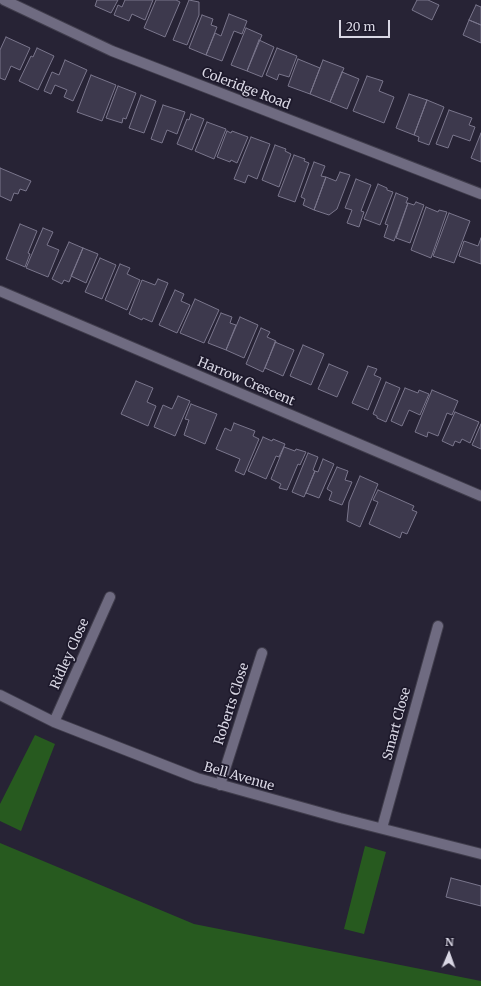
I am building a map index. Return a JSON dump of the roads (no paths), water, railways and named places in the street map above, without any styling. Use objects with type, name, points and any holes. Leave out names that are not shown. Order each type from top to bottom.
[{"type":"street","name":"Coleridge Road","points":[[4,0],[112,51],[481,194]]},
{"type":"street","name":"Harrow Crescent","points":[[0,291],[481,496]]},
{"type":"street","name":"Ridley Close","points":[[54,722],[110,597]]},
{"type":"street","name":"Smart Close","points":[[382,828],[438,626]]},
{"type":"street","name":"Roberts Close","points":[[220,785],[262,653]]},
{"type":"street","name":"Bell Avenue","points":[[0,695],[54,722],[141,757],[220,785],[340,818],[481,854]]}]
